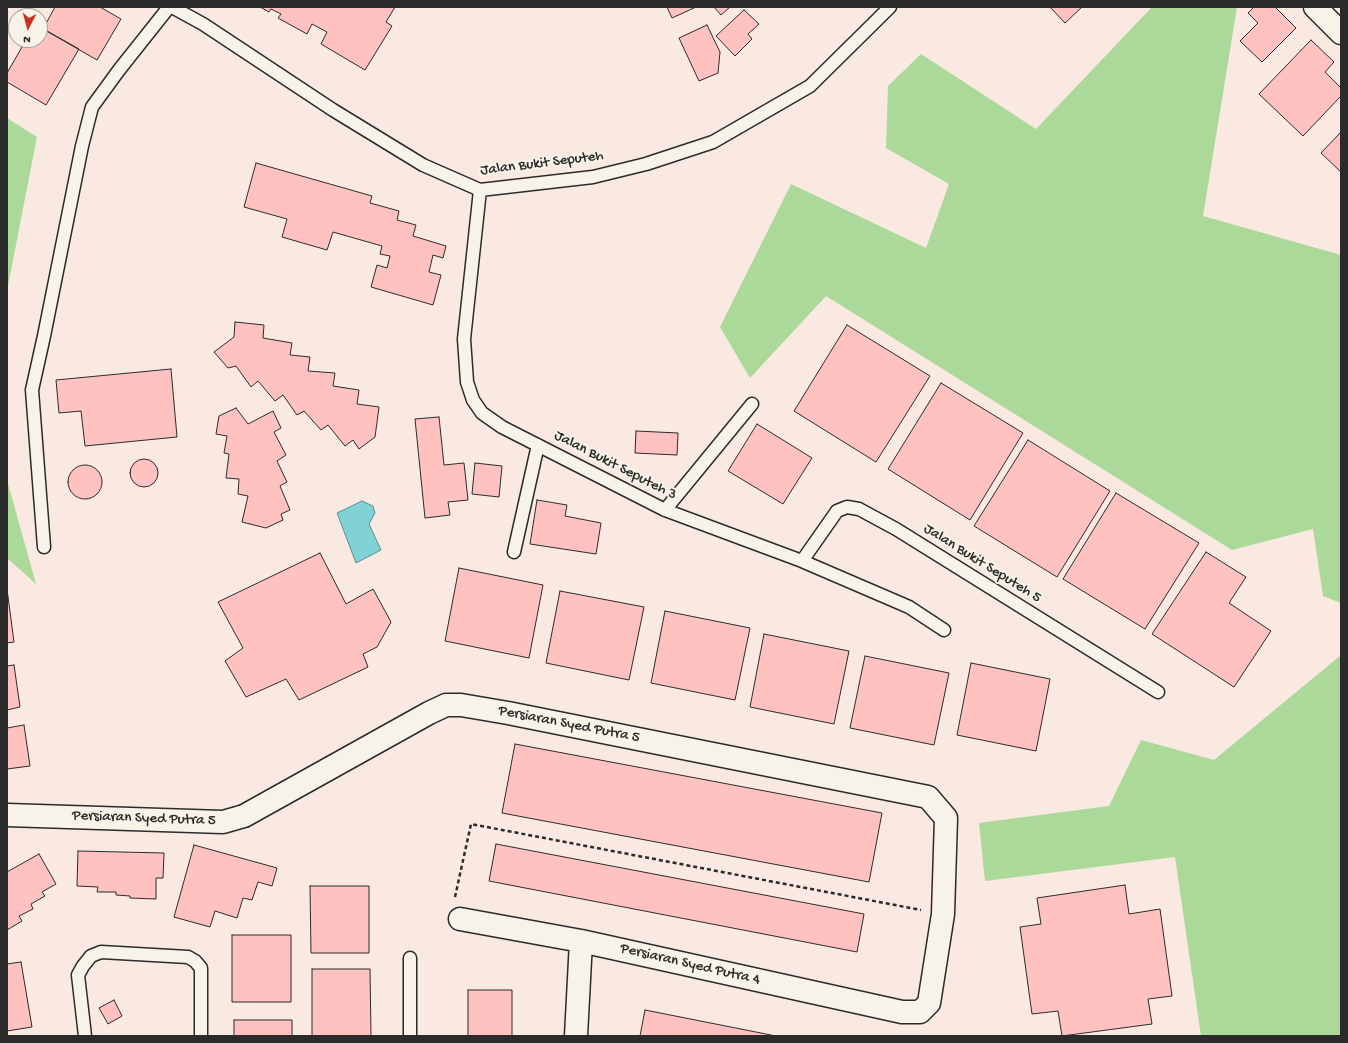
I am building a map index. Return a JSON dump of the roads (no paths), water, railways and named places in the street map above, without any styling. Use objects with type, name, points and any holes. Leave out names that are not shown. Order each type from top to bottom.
[{"type":"street","points":[[1315,7],[1341,33]]},
{"type":"street","name":"Persiaran Syed Putra 5","points":[[7,814],[223,822],[244,816],[446,705],[461,705],[508,713],[928,797],[946,818],[943,914],[929,1003],[920,1012]]},
{"type":"street","name":"Persiaran Syed Putra 4","points":[[460,919],[581,941],[902,1012],[920,1012]]},
{"type":"street","points":[[576,1036],[581,941]]},
{"type":"lane","points":[[44,547],[32,390],[82,146],[92,107],[169,7]]},
{"type":"lane","name":"Jalan Bukit Seputeh","points":[[172,7],[203,24],[333,110],[423,165],[480,190],[593,177],[646,164],[713,142],[810,86],[890,7]]},
{"type":"lane","name":"Jalan Bukit Seputeh 3","points":[[480,190],[464,339],[467,382],[473,400],[482,413],[502,427],[666,510],[802,561],[909,607],[944,630]]},
{"type":"lane","points":[[666,510],[752,404]]},
{"type":"lane","points":[[514,552],[538,445]]},
{"type":"lane","name":"Jalan Bukit Seputeh 5","points":[[802,561],[837,511],[847,507],[859,509],[896,530],[1158,692]]},
{"type":"lane","points":[[85,1036],[78,975],[91,956],[101,952],[188,957],[196,961],[201,968],[201,1036]]},
{"type":"lane","points":[[410,958],[410,1036]]},
{"type":"water","points":[[362,501],[373,506],[375,513],[369,524],[381,550],[356,563],[337,513]]}]
